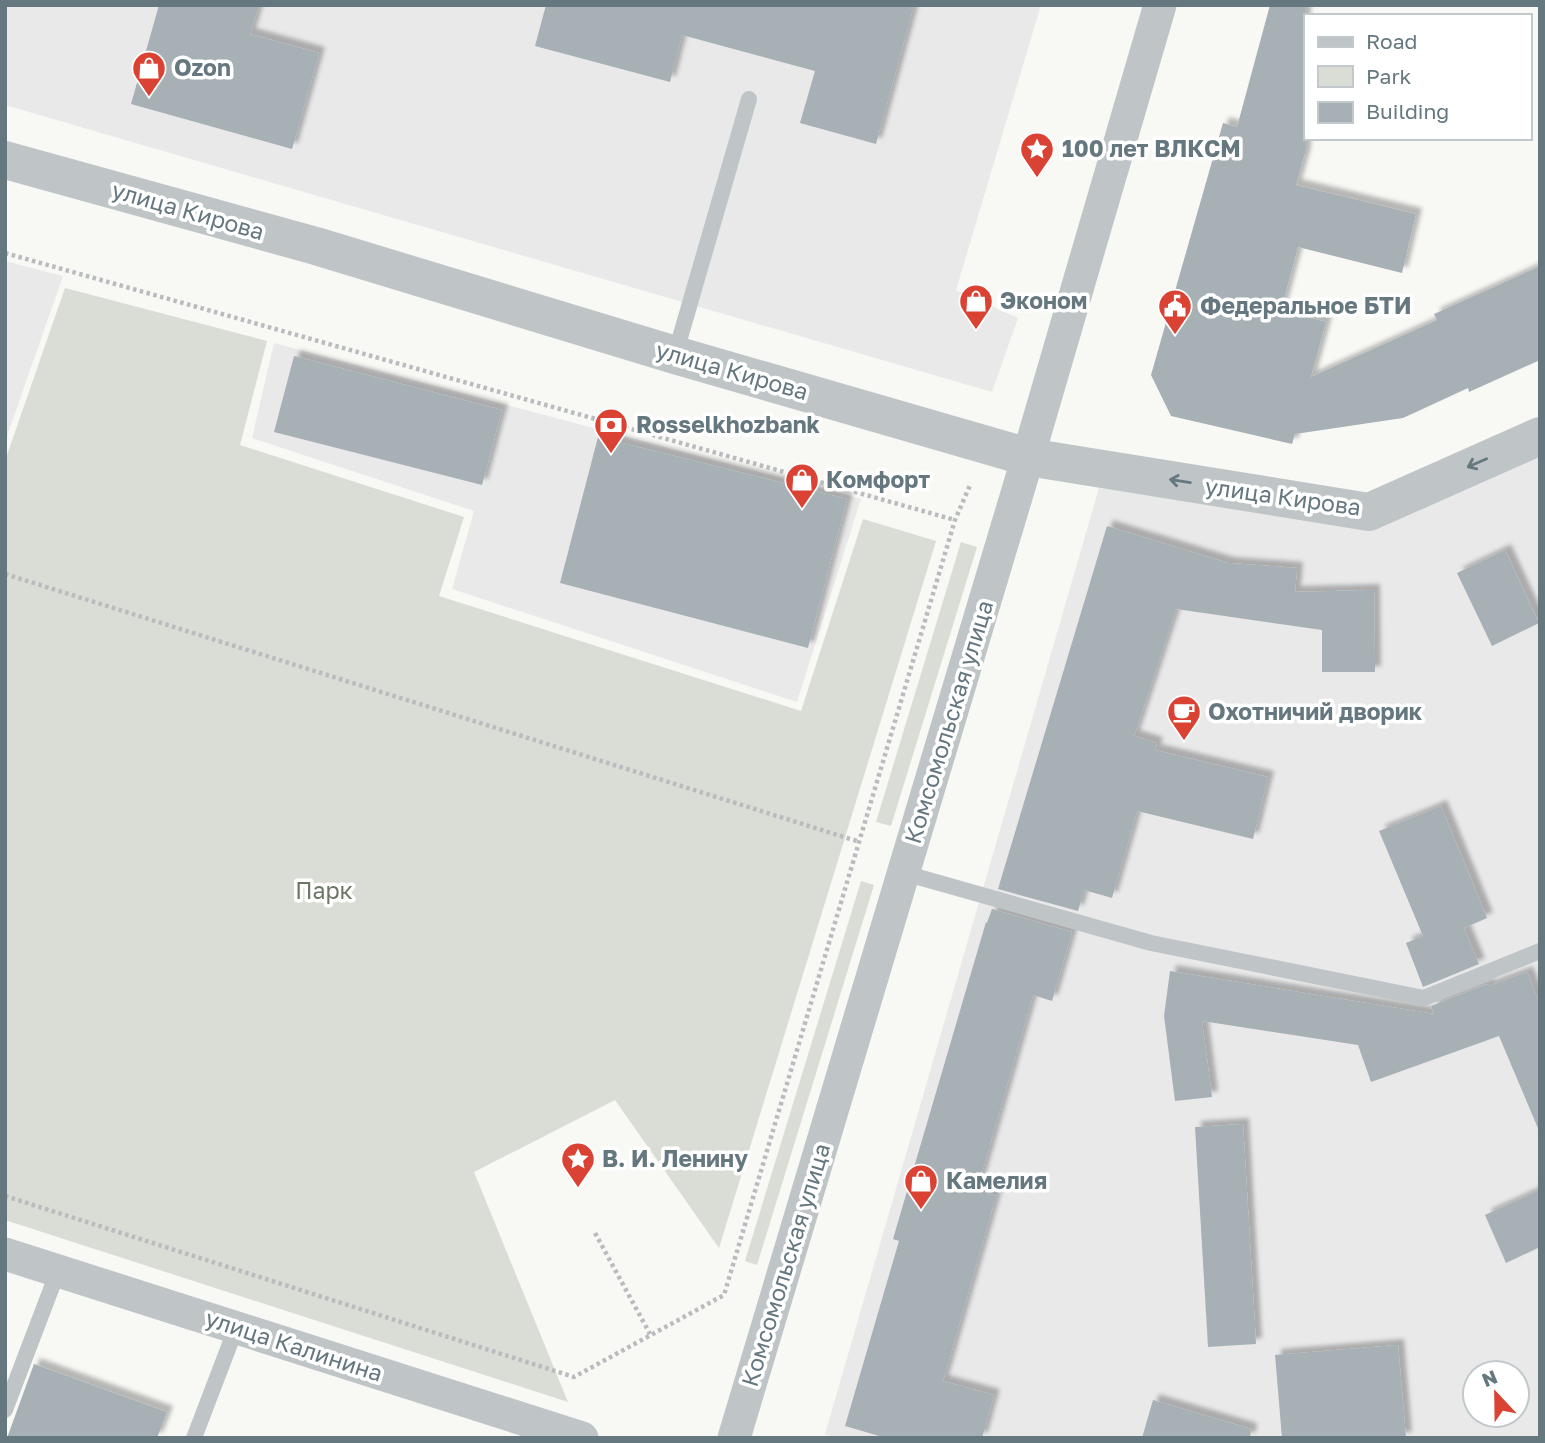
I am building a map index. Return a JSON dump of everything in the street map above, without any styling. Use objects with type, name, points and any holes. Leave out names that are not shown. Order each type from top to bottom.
[{"type":"street","name":"Комсомольская улица","points":[[734,1438],[1028,457],[1160,5]]},
{"type":"street","name":"улица Кирова","points":[[5,160],[316,246],[675,355],[1028,457],[1369,512],[1540,436]]},
{"type":"street","name":"улица Калинина","points":[[5,1254],[582,1438]]},
{"type":"lane","points":[[675,355],[750,99]]},
{"type":"lane","points":[[904,873],[1152,943],[1424,998],[1540,951]]},
{"type":"lane","points":[[5,1410],[58,1271]]},
{"type":"lane","points":[[194,1438],[236,1328]]},
{"type":"path","points":[[5,253],[955,520],[724,1295],[574,1377],[5,1196]]},
{"type":"path","points":[[5,574],[860,842]]},
{"type":"path","points":[[595,1233],[650,1334]]},
{"type":"shaded area","points":[[5,5],[1041,5],[956,290],[1018,318],[992,392],[5,105]]},
{"type":"shaded area","points":[[5,261],[63,276],[5,442]]},
{"type":"shaded area","points":[[274,343],[861,499],[797,702],[452,589],[474,511],[252,438]]},
{"type":"shaded area","points":[[1540,456],[1540,1438],[836,1438],[825,1434],[1099,488],[1377,529]]},
{"type":"green space","name":"Парк","points":[[65,288],[267,341],[240,445],[464,517],[439,596],[801,711],[863,519],[936,541],[719,1248],[615,1100],[474,1172],[568,1402],[5,1220],[5,455]]},
{"type":"green space","points":[[961,542],[977,547],[891,826],[876,822]]},
{"type":"green space","points":[[861,881],[874,885],[757,1265],[745,1261]]},
{"type":"building","points":[[159,5],[259,5],[250,34],[319,53],[292,149],[131,104]]},
{"type":"building","points":[[546,5],[914,5],[876,144],[800,123],[815,71],[682,35],[670,82],[535,46]]},
{"type":"building","points":[[1270,5],[1305,5],[1305,153],[1296,185],[1416,214],[1402,273],[1298,247],[1281,310],[1326,322],[1311,377],[1437,320],[1434,314],[1540,266],[1540,360],[1469,392],[1468,388],[1403,418],[1295,434],[1292,444],[1171,416],[1151,375],[1223,123],[1237,127]]},
{"type":"building","points":[[294,356],[502,410],[482,485],[274,432]]},
{"type":"building","points":[[598,437],[847,499],[808,648],[560,583]]},
{"type":"building","points":[[1107,526],[1228,563],[1297,568],[1295,592],[1374,590],[1375,672],[1322,672],[1322,630],[1176,609],[1134,736],[1157,743],[1155,750],[1268,777],[1253,839],[1137,811],[1112,898],[1084,890],[1078,911],[998,889]]},
{"type":"building","points":[[1505,550],[1539,623],[1492,646],[1457,573]]},
{"type":"building","points":[[1441,806],[1487,918],[1464,928],[1479,964],[1423,987],[1406,943],[1423,936],[1379,831]]},
{"type":"building","points":[[992,909],[1072,932],[1052,1001],[1033,995],[977,1190],[996,1196],[943,1381],[994,1395],[982,1438],[886,1438],[845,1426],[899,1241],[893,1239]]},
{"type":"building","points":[[1170,971],[1434,1014],[1431,1006],[1527,972],[1540,1005],[1540,1133],[1499,1036],[1371,1082],[1358,1045],[1202,1021],[1212,1097],[1175,1101],[1164,1016]]},
{"type":"building","points":[[1243,1124],[1256,1344],[1208,1347],[1195,1127]]},
{"type":"building","points":[[1540,1190],[1540,1247],[1506,1263],[1485,1215]]},
{"type":"building","points":[[1398,1345],[1406,1438],[1282,1438],[1275,1355]]},
{"type":"building","points":[[34,1364],[167,1412],[157,1438],[7,1438]]},
{"type":"building","points":[[1153,1400],[1251,1429],[1250,1438],[1142,1438]]},
{"type":"place","name":"Ozon","points":[[149,98]]},
{"type":"place","name":"100 лет ВЛКСМ","points":[[1037,179]]},
{"type":"place","name":"Эконом","points":[[976,331]]},
{"type":"place","name":"Федеральное БТИ","points":[[1175,336]]},
{"type":"place","name":"Rosselkhozbank","points":[[611,455]]},
{"type":"place","name":"Комфорт","points":[[802,510]]},
{"type":"place","name":"Охотничий дворик","points":[[1184,742]]},
{"type":"place","name":"В. И. Ленину","points":[[578,1189]]},
{"type":"place","name":"Камелия","points":[[921,1211]]}]
